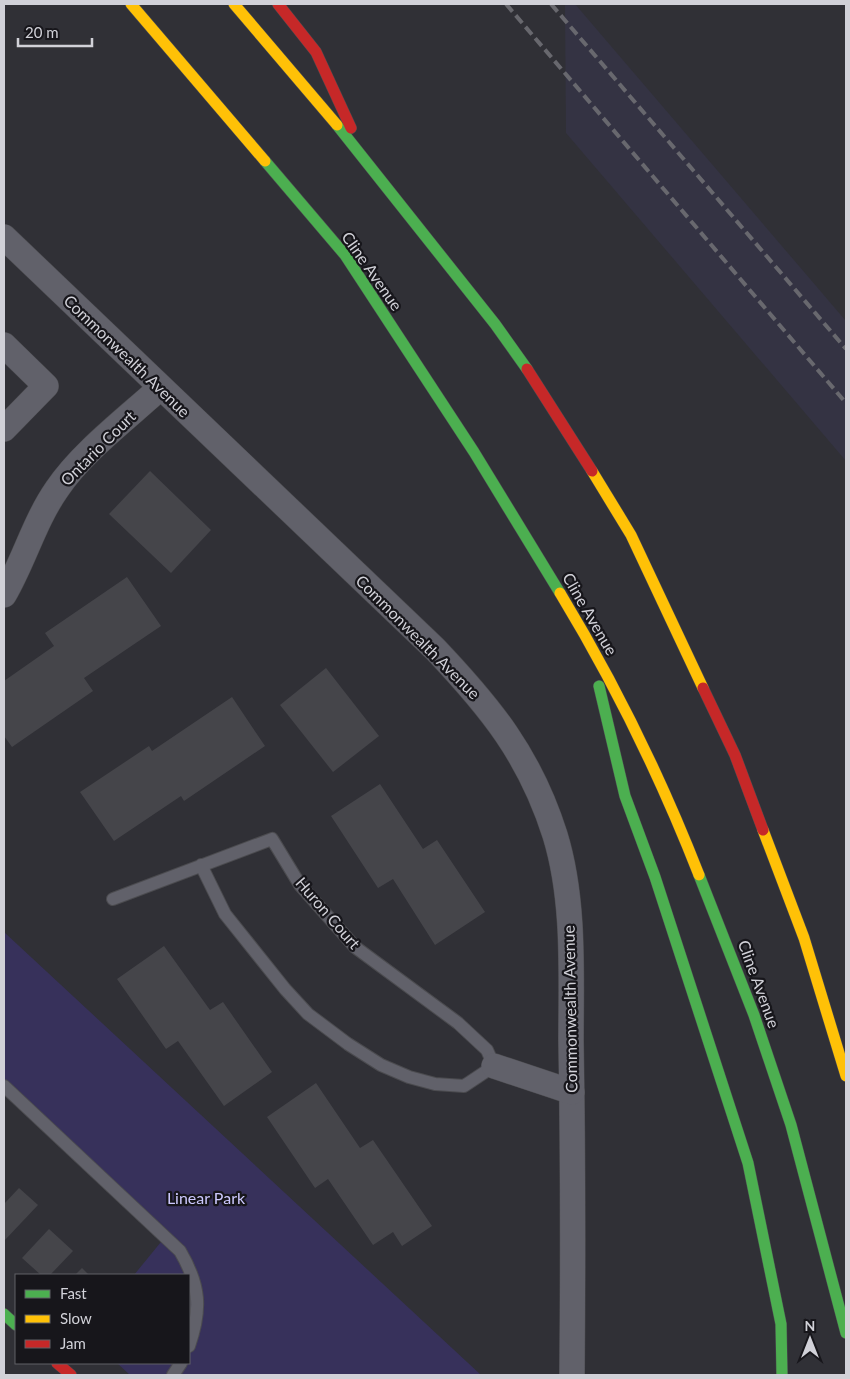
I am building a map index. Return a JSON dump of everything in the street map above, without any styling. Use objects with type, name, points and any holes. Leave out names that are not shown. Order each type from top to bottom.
[{"type":"main road","points":[[126,4],[152,29]]},
{"type":"main road","name":"Cline Avenue","points":[[131,4],[345,255],[474,452],[588,640],[676,817],[754,1015],[791,1125],[846,1333]]},
{"type":"main road","points":[[234,4],[367,161],[478,302],[543,391],[631,535],[735,755],[804,938],[846,1076]]},
{"type":"main road","points":[[278,4],[316,52],[367,161]]},
{"type":"main road","points":[[588,640],[625,796],[655,877],[748,1163],[780,1324],[782,1375]]},
{"type":"main road","points":[[804,938],[830,981]]},
{"type":"main road","points":[[4,1314],[15,1325]]},
{"type":"main road","points":[[58,1364],[71,1375]]},
{"type":"street","name":"Commonwealth Avenue","points":[[4,237],[435,650],[471,688],[500,723],[518,749],[531,774],[555,836],[565,882],[570,932],[572,1375]]},
{"type":"street","points":[[4,345],[46,386],[4,429]]},
{"type":"street","name":"Ontario Court","points":[[4,594],[13,580],[43,512],[57,488],[74,467],[160,388]]},
{"type":"street","points":[[494,1066],[572,1092]]},
{"type":"lane","name":"Huron Court","points":[[113,899],[201,864],[272,839],[300,885],[355,948],[458,1023],[487,1050],[494,1066]]},
{"type":"lane","points":[[201,864],[225,914],[285,989],[308,1014],[348,1044],[381,1065],[409,1077],[435,1084],[464,1086],[494,1066]]},
{"type":"lane","points":[[4,1086],[180,1251],[192,1271],[198,1306],[196,1327],[190,1343]]},
{"type":"lane","points":[[173,1375],[180,1364]]},
{"type":"shaded area","points":[[565,4],[575,4],[846,321],[846,461],[566,133]]},
{"type":"green space","name":"Linear Park","points":[[4,932],[481,1375],[130,1375],[118,1364],[190,1364],[190,1274],[135,1274],[165,1237],[4,1086]]},
{"type":"building","points":[[150,471],[211,530],[171,573],[109,514]]},
{"type":"building","points":[[127,577],[161,626],[84,678],[93,691],[12,747],[4,736],[4,681],[54,646],[45,633]]},
{"type":"building","points":[[326,668],[379,736],[333,772],[280,705]]},
{"type":"building","points":[[232,697],[265,746],[184,801],[181,796],[114,841],[80,792],[149,746],[152,751]]},
{"type":"building","points":[[380,784],[423,849],[437,840],[485,912],[435,945],[393,879],[378,888],[331,816]]},
{"type":"building","points":[[164,946],[210,1010],[223,1002],[272,1072],[224,1106],[178,1041],[166,1049],[117,979]]},
{"type":"building","points":[[316,1083],[360,1148],[373,1140],[432,1226],[402,1246],[393,1232],[373,1245],[328,1179],[315,1188],[267,1117]]},
{"type":"building","points":[[19,1188],[38,1205],[4,1241],[4,1204]]},
{"type":"building","points":[[49,1229],[73,1251],[51,1274],[40,1274],[22,1258]]},
{"type":"building","points":[[82,1268],[88,1274],[76,1274]]},
{"type":"railway","points":[[506,4],[846,403]]},
{"type":"railway","points":[[551,4],[846,349]]},
{"type":"traffic: fast","points":[[337,125],[495,324],[527,369]]},
{"type":"traffic: fast","points":[[265,161],[345,255],[474,452],[560,593]]},
{"type":"traffic: fast","points":[[599,686],[625,796],[655,877],[748,1163],[781,1324],[782,1375]]},
{"type":"traffic: fast","points":[[699,875],[754,1015],[791,1125],[846,1333]]},
{"type":"traffic: fast","points":[[4,1314],[15,1324]]},
{"type":"traffic: slow","points":[[131,4],[265,161]]},
{"type":"traffic: slow","points":[[234,4],[337,125]]},
{"type":"traffic: slow","points":[[592,471],[631,535],[703,688]]},
{"type":"traffic: slow","points":[[560,593],[636,731],[699,875]]},
{"type":"traffic: slow","points":[[763,830],[804,938],[846,1076]]},
{"type":"traffic: jam","points":[[278,4],[316,52],[351,128]]},
{"type":"traffic: jam","points":[[527,369],[592,471]]},
{"type":"traffic: jam","points":[[703,688],[735,755],[763,830]]},
{"type":"traffic: jam","points":[[58,1364],[71,1375]]}]
